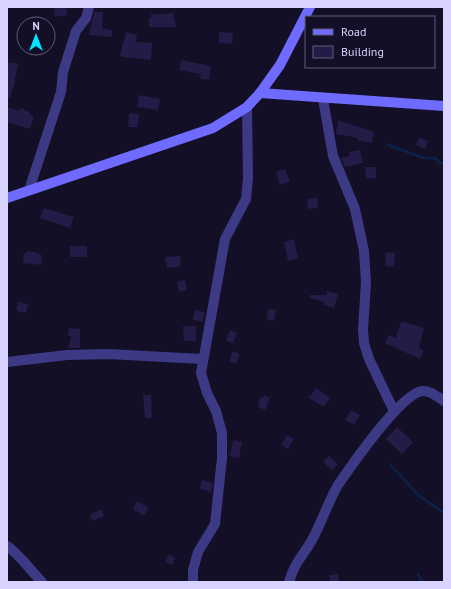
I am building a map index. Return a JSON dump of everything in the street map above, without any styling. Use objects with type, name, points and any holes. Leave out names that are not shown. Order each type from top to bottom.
[{"type":"street","points":[[29,190],[61,92],[63,72],[76,31],[86,18],[89,7]]},
{"type":"street","points":[[305,16],[310,7]]},
{"type":"street","points":[[7,198],[213,128],[247,107],[260,93],[280,65],[305,17]]},
{"type":"street","points":[[260,93],[323,99],[444,106]]},
{"type":"street","points":[[323,99],[333,156],[355,209],[364,251],[366,282],[363,330],[364,343],[369,360],[394,410]]},
{"type":"street","points":[[192,582],[193,570],[198,552],[215,524],[222,458],[222,433],[216,411],[207,393],[201,373],[202,359],[225,239],[246,199],[248,178],[247,107]]},
{"type":"street","points":[[7,362],[67,356],[108,354],[202,359]]},
{"type":"street","points":[[290,582],[293,568],[312,540],[338,486],[394,410],[422,391],[433,394],[444,401]]},
{"type":"street","points":[[7,546],[16,552],[26,566],[42,582]]},
{"type":"building","points":[[54,7],[66,7],[67,15],[55,16]]},
{"type":"building","points":[[94,12],[103,12],[102,28],[112,30],[112,37],[89,35]]},
{"type":"building","points":[[173,12],[176,27],[149,27],[149,18],[151,18],[151,14],[167,14]]},
{"type":"building","points":[[126,32],[137,35],[136,42],[152,43],[151,60],[122,57],[120,55]]},
{"type":"building","points":[[219,32],[233,33],[232,44],[219,43]]},
{"type":"building","points":[[181,60],[211,66],[209,80],[200,79],[201,74],[179,70]]},
{"type":"building","points":[[9,62],[18,64],[10,98],[7,97],[7,69]]},
{"type":"building","points":[[139,95],[160,99],[158,110],[137,107]]},
{"type":"building","points":[[7,107],[19,111],[20,108],[30,112],[29,114],[34,116],[30,129],[7,122]]},
{"type":"building","points":[[129,113],[139,114],[138,127],[128,127]]},
{"type":"building","points":[[338,120],[374,132],[372,143],[358,140],[358,138],[336,134]]},
{"type":"building","points":[[419,138],[428,141],[425,149],[416,145]]},
{"type":"building","points":[[360,150],[363,163],[345,167],[341,158],[350,156],[349,152]]},
{"type":"building","points":[[365,167],[376,167],[376,178],[366,179]]},
{"type":"building","points":[[285,169],[290,182],[280,185],[276,172]]},
{"type":"building","points":[[317,198],[318,208],[308,209],[307,199]]},
{"type":"building","points":[[44,208],[74,217],[70,228],[40,218]]},
{"type":"building","points":[[294,239],[298,258],[288,261],[284,242]]},
{"type":"building","points":[[70,246],[87,246],[87,257],[70,257]]},
{"type":"building","points":[[27,251],[42,255],[41,265],[23,263],[24,253],[26,254]]},
{"type":"building","points":[[386,252],[395,253],[394,267],[385,266]]},
{"type":"building","points":[[180,256],[181,266],[167,268],[165,257]]},
{"type":"building","points":[[185,280],[187,290],[179,292],[177,282]]},
{"type":"building","points":[[327,291],[338,294],[334,308],[324,305],[325,302],[310,298],[310,295],[326,295]]},
{"type":"building","points":[[18,302],[28,304],[26,313],[16,311]]},
{"type":"building","points":[[269,309],[276,310],[274,321],[266,319]]},
{"type":"building","points":[[195,310],[205,312],[203,322],[193,320]]},
{"type":"building","points":[[401,321],[424,328],[419,348],[424,350],[420,359],[385,343],[389,335],[396,338]]},
{"type":"building","points":[[183,326],[196,326],[196,341],[184,341]]},
{"type":"building","points":[[69,328],[80,329],[80,348],[68,348],[71,336],[68,336]]},
{"type":"building","points":[[230,330],[237,333],[233,343],[226,341]]},
{"type":"building","points":[[233,351],[240,354],[236,364],[229,361]]},
{"type":"building","points":[[316,388],[330,398],[324,407],[309,398]]},
{"type":"building","points":[[143,395],[151,395],[152,418],[145,418]]},
{"type":"building","points":[[264,395],[270,398],[265,410],[258,407],[261,397],[263,398]]},
{"type":"building","points":[[351,410],[360,415],[354,425],[345,420]]},
{"type":"building","points":[[397,427],[413,442],[402,454],[386,439]]},
{"type":"building","points":[[287,435],[294,439],[288,449],[281,445]]},
{"type":"building","points":[[233,440],[242,442],[239,458],[230,456]]},
{"type":"building","points":[[329,456],[338,464],[332,470],[323,462]]},
{"type":"building","points":[[202,480],[213,483],[211,492],[200,489]]},
{"type":"building","points":[[137,501],[149,508],[144,516],[133,509]]},
{"type":"building","points":[[101,509],[104,516],[93,521],[90,515]]},
{"type":"building","points":[[169,554],[175,558],[172,565],[165,562]]},
{"type":"building","points":[[338,574],[339,582],[330,582],[329,575]]},
{"type":"waterway","points":[[388,145],[424,158],[435,158],[440,163],[444,164]]},
{"type":"waterway","points":[[390,464],[418,495],[444,513]]},
{"type":"waterway","points":[[418,574],[423,582]]}]
